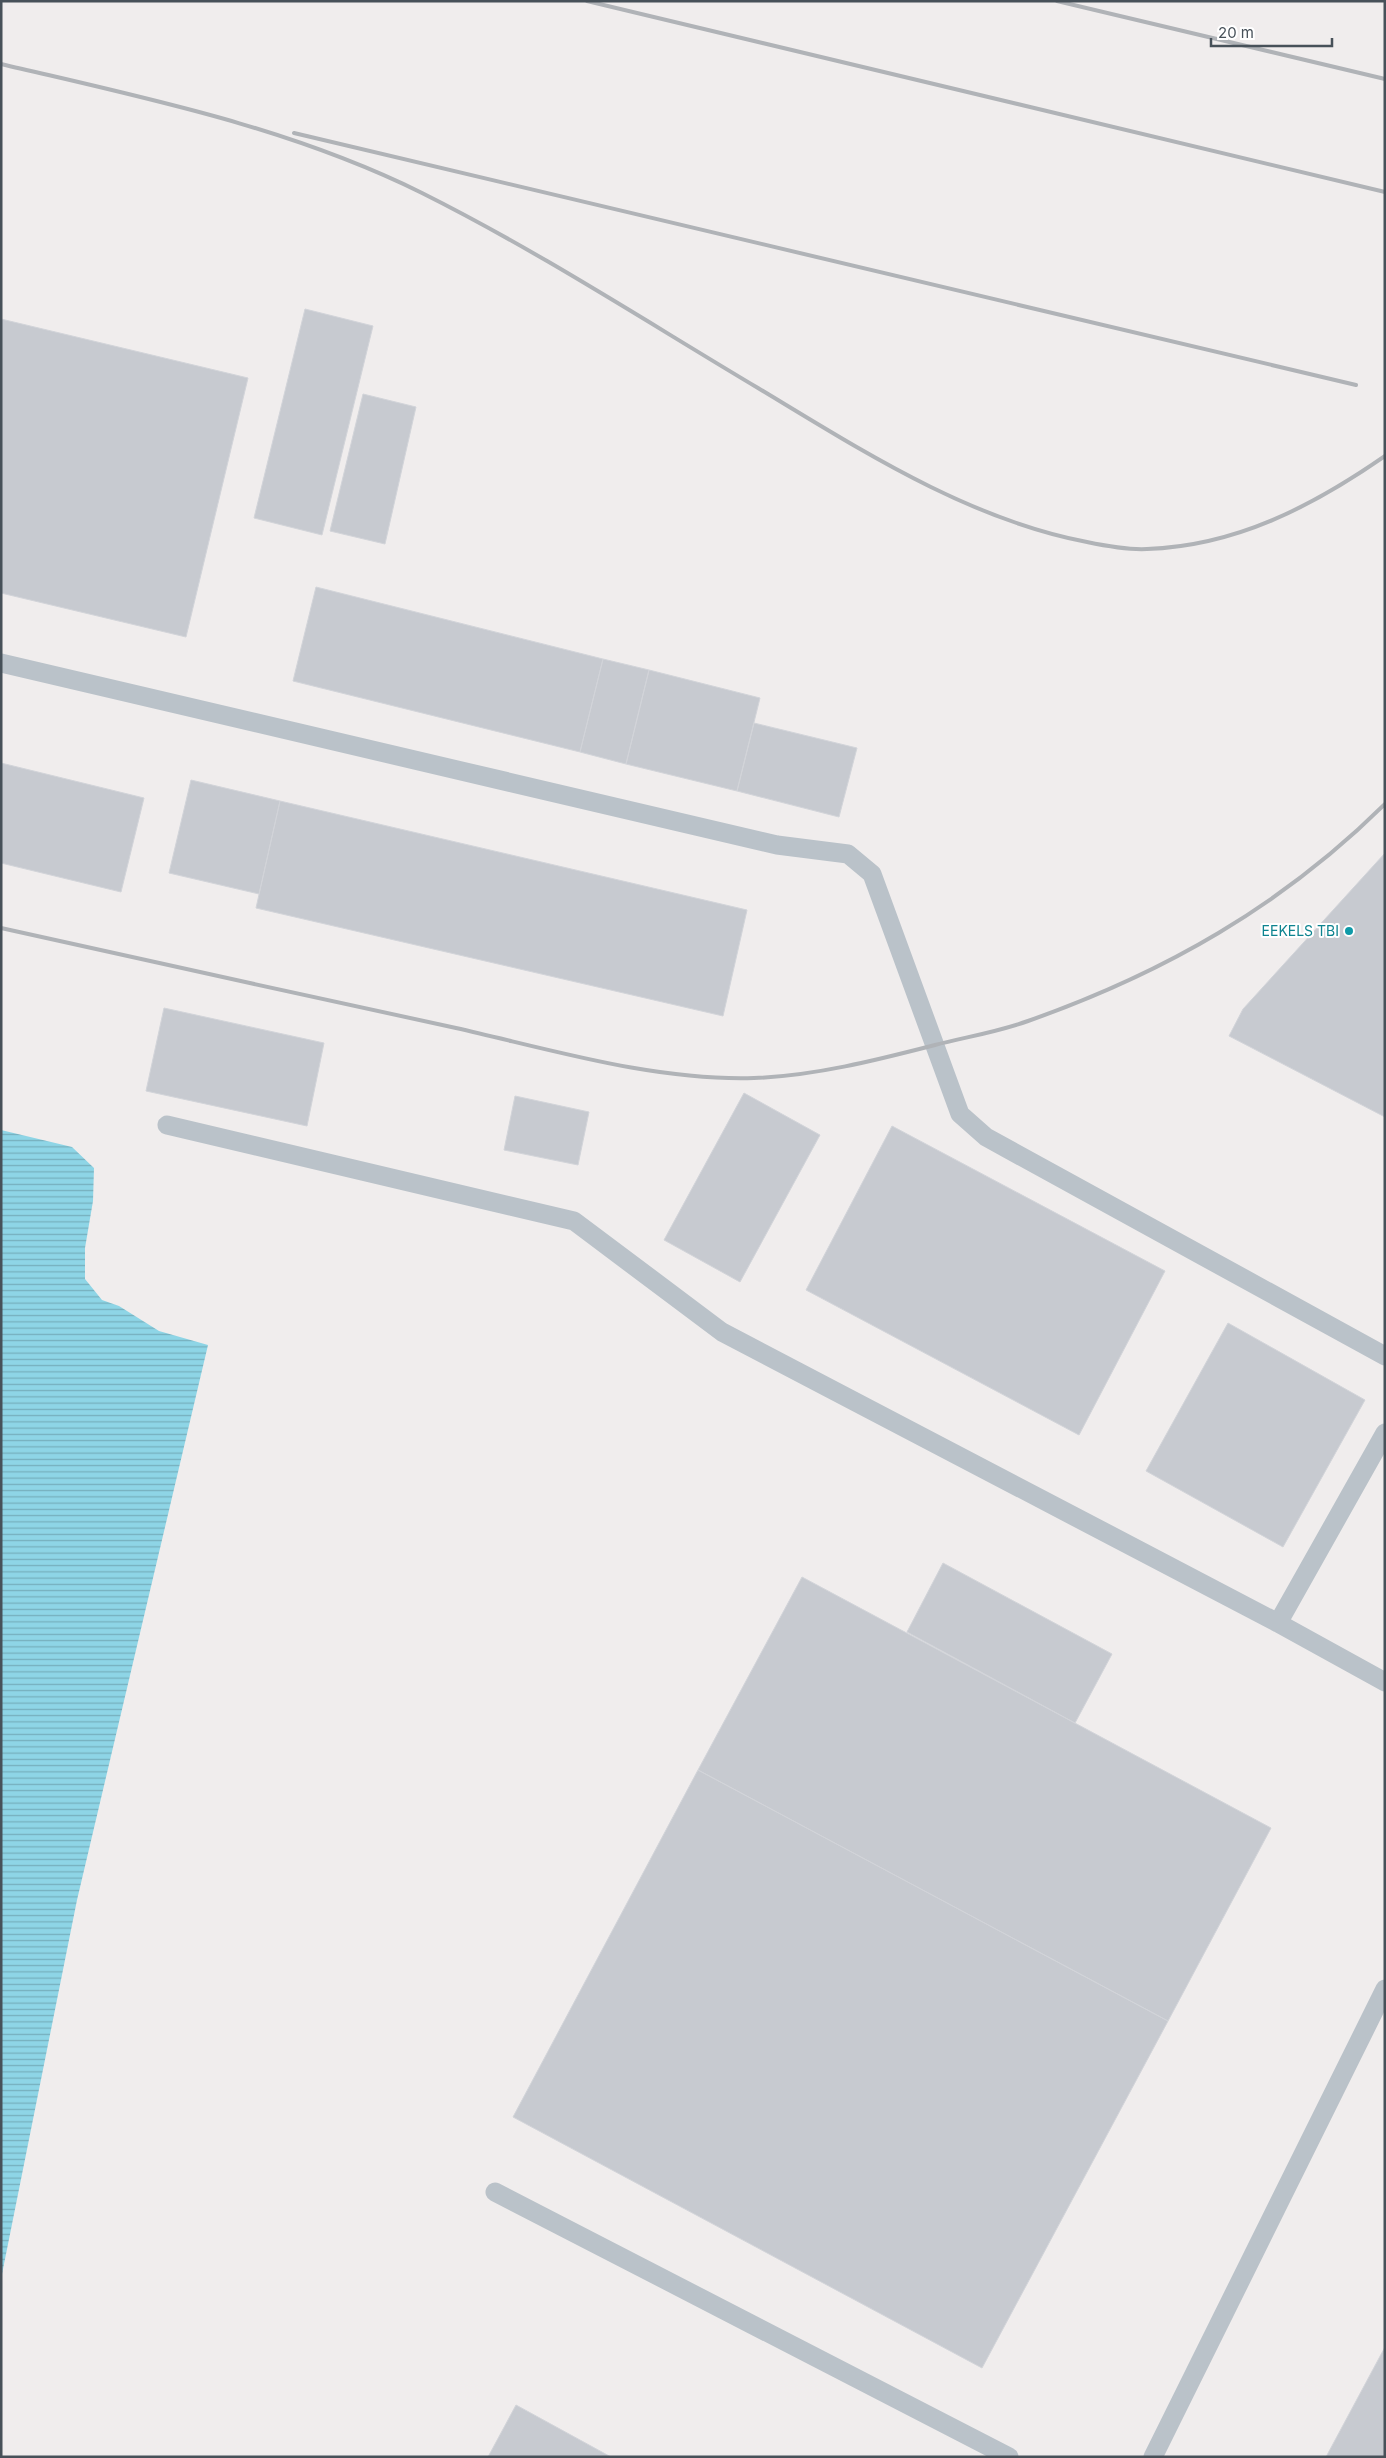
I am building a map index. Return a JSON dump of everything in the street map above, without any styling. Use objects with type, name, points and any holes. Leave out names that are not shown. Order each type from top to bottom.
[{"type":"lane","points":[[1,663],[778,845],[848,854],[872,874],[960,1114],[986,1137],[1385,1356]]},
{"type":"lane","points":[[168,1125],[574,1221],[722,1332],[1278,1623],[1385,1682]]},
{"type":"lane","points":[[1278,1623],[1385,1432]]},
{"type":"lane","points":[[1153,2457],[1385,1989]]},
{"type":"lane","points":[[495,2192],[980,2450],[1009,2457]]},
{"type":"water","points":[[1,1130],[72,1147],[94,1168],[93,1201],[85,1248],[85,1279],[102,1300],[119,1306],[159,1331],[208,1345],[77,1900],[1,2279]]},
{"type":"building","points":[[305,309],[373,326],[322,535],[254,518]]},
{"type":"building","points":[[1,319],[248,378],[186,637],[1,593]]},
{"type":"building","points":[[363,394],[416,407],[385,544],[330,531]]},
{"type":"building","points":[[316,587],[603,659],[580,752],[293,681]]},
{"type":"building","points":[[603,659],[649,670],[626,764],[580,752]]},
{"type":"building","points":[[649,670],[760,698],[737,791],[626,764]]},
{"type":"building","points":[[754,723],[857,748],[839,817],[737,791]]},
{"type":"building","points":[[1,763],[144,798],[121,892],[1,863]]},
{"type":"building","points":[[191,780],[280,801],[259,894],[169,873]]},
{"type":"building","points":[[280,801],[747,910],[723,1016],[256,908]]},
{"type":"building","name":"EEKELS TBI","points":[[1385,853],[1385,1117],[1229,1036],[1243,1009]]},
{"type":"building","points":[[164,1008],[324,1043],[307,1126],[146,1091]]},
{"type":"building","points":[[744,1093],[820,1135],[740,1282],[664,1240]]},
{"type":"building","points":[[515,1096],[589,1112],[578,1165],[504,1150]]},
{"type":"building","points":[[892,1126],[1165,1271],[1079,1435],[806,1290]]},
{"type":"building","points":[[1228,1323],[1365,1400],[1283,1547],[1146,1471]]},
{"type":"building","points":[[943,1563],[1112,1654],[1075,1723],[907,1632]]},
{"type":"building","points":[[802,1577],[1271,1828],[1168,2021],[698,1770]]},
{"type":"building","points":[[698,1770],[1168,2021],[982,2368],[513,2117]]},
{"type":"building","points":[[1385,2347],[1385,2457],[1326,2457]]},
{"type":"building","points":[[516,2405],[611,2457],[488,2457]]},
{"type":"railway","points":[[587,1],[1385,192]]},
{"type":"railway","points":[[1057,1],[1385,79]]},
{"type":"railway","points":[[1,64],[216,116],[268,132],[372,170],[422,193],[508,239],[836,435],[916,480],[957,500],[999,517],[1043,531],[1094,543],[1132,549],[1180,546],[1212,540],[1242,531],[1302,507],[1385,456]]},
{"type":"railway","points":[[294,133],[1356,385]]},
{"type":"railway","points":[[1,928],[604,1062],[679,1075],[716,1078],[777,1077],[822,1071],[1005,1028],[1078,1002],[1127,981],[1219,933],[1263,905],[1346,841],[1385,804]]},
{"type":"place","name":"EEKELS TBI","points":[[1349,931]]}]
